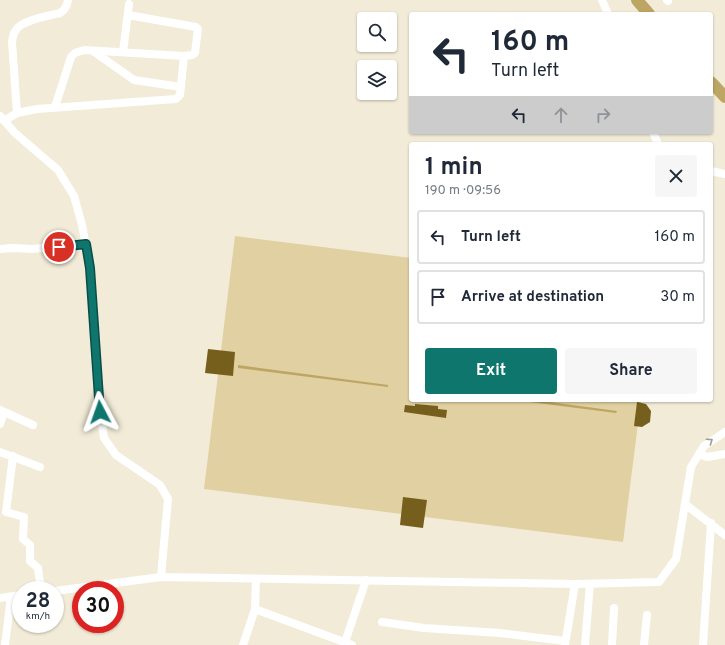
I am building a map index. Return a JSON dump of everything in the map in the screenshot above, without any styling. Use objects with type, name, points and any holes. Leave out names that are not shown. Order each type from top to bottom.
[{"type":"street","points":[[17,113],[12,42],[15,31],[18,27],[25,23],[60,13],[64,10],[68,0]]},
{"type":"street","points":[[602,0],[607,12]]},
{"type":"street","points":[[123,52],[129,4]]},
{"type":"street","points":[[55,108],[71,57],[79,50],[184,56],[195,53],[197,28],[194,26],[128,15]]},
{"type":"street","points":[[93,50],[134,80],[181,88]]},
{"type":"street","points":[[161,577],[168,499],[160,486],[116,455],[104,438],[100,412],[90,268],[82,225],[74,196],[58,170],[15,134],[2,119],[32,109],[173,100],[179,97],[184,56]]},
{"type":"street","points":[[713,171],[725,174]]},
{"type":"street","points":[[1,251],[12,248],[32,249],[86,244]]},
{"type":"street","points":[[0,424],[2,411],[33,425]]},
{"type":"street","points":[[64,590],[161,577],[574,584],[659,582],[676,559],[691,467],[704,446],[725,432]]},
{"type":"street","points":[[0,452],[40,467]]},
{"type":"street","points":[[699,454],[707,456],[725,454]]},
{"type":"street","points":[[13,456],[6,512],[24,517],[23,539],[30,545],[30,561],[38,568],[40,581]]},
{"type":"street","points":[[686,504],[725,535]]},
{"type":"street","points":[[703,645],[710,523]]},
{"type":"street","points":[[243,645],[255,608],[256,579]]},
{"type":"street","points":[[255,608],[346,644],[366,580]]},
{"type":"street","points":[[382,622],[424,628],[500,633],[565,643],[574,584]]},
{"type":"street","points":[[585,645],[590,584]]},
{"type":"street","points":[[0,598],[11,597],[5,645]]},
{"type":"street","points":[[612,645],[614,608]]},
{"type":"street","points":[[644,645],[647,615]]},
{"type":"shaded area","points":[[235,236],[409,258],[409,402],[641,402],[623,542],[204,489]]},
{"type":"shaded area","points":[[238,365],[388,385],[388,387],[238,368]]},
{"type":"shaded area","points":[[530,402],[550,402],[617,411],[616,413]]},
{"type":"building","points":[[208,349],[235,352],[233,376],[205,373]]},
{"type":"building","points":[[637,402],[646,404],[651,411],[650,422],[642,427],[634,426]]},
{"type":"building","points":[[415,404],[438,406],[438,409],[447,410],[446,418],[404,412],[405,405],[415,406]]},
{"type":"building","points":[[403,497],[427,500],[423,528],[400,525]]},
{"type":"waterway","points":[[637,0],[647,12]]},
{"type":"waterway","points":[[713,84],[725,97]]},
{"type":"route","points":[[59,247],[86,244],[90,268],[100,412]]}]
